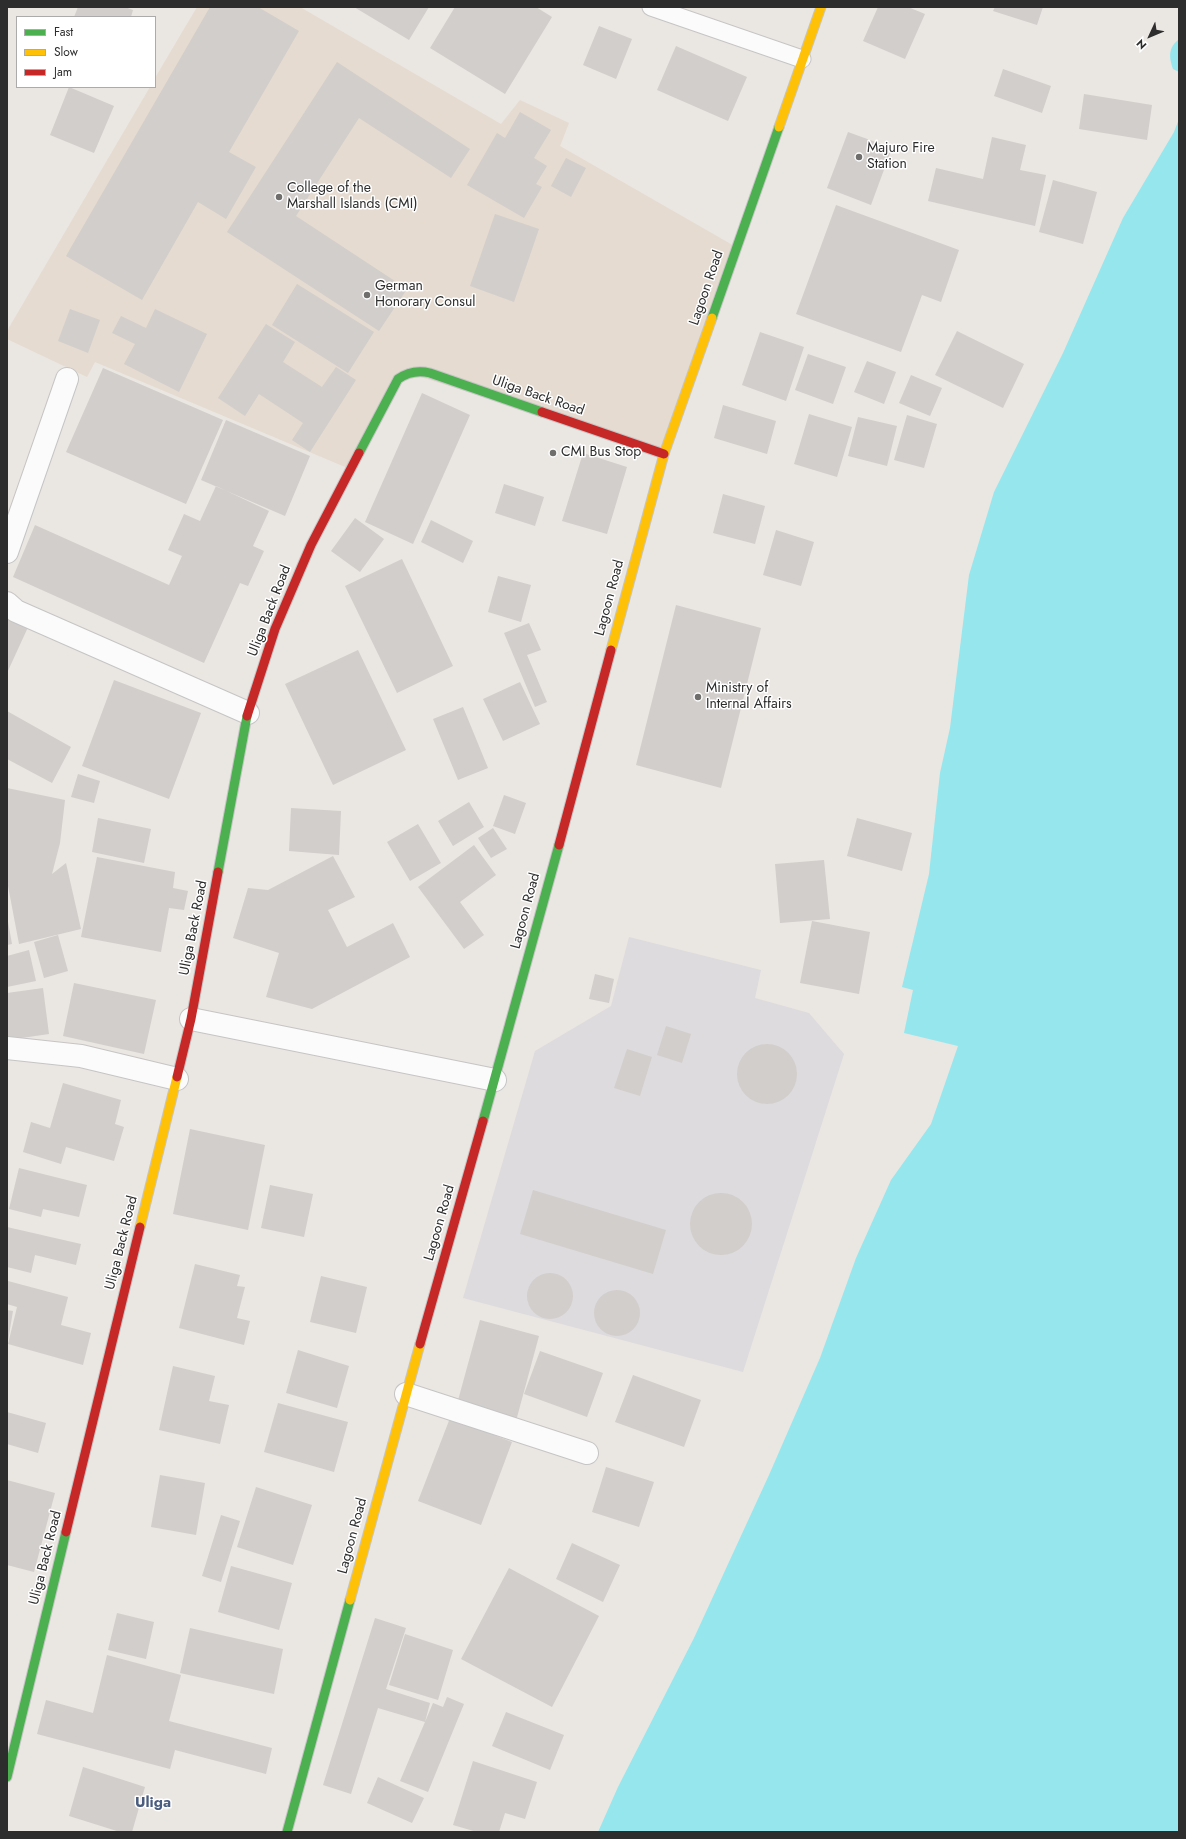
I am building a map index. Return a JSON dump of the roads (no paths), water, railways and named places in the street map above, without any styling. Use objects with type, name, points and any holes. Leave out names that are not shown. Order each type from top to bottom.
[{"type":"main road","name":"Lagoon Road","points":[[287,1832],[406,1394],[495,1080],[664,454],[821,7]]},
{"type":"main road","name":"Uliga Back Road","points":[[7,1777],[191,1019],[248,713],[275,629],[311,545],[398,378],[403,374],[414,372],[430,373],[664,454]]},
{"type":"street","points":[[7,552],[67,379]]},
{"type":"street","points":[[7,603],[16,611],[248,713]]},
{"type":"street","points":[[191,1019],[495,1080]]},
{"type":"street","points":[[7,1048],[81,1056],[177,1079]]},
{"type":"street","points":[[406,1394],[587,1453]]},
{"type":"lane","points":[[651,7],[802,59]]},
{"type":"water","points":[[1179,39],[1179,72],[1173,69],[1170,53],[1175,42]]},
{"type":"water","points":[[1179,119],[1179,1832],[598,1832],[618,1787],[694,1638],[769,1475],[820,1358],[856,1258],[891,1180],[931,1124],[958,1046],[904,1033],[913,990],[902,987],[929,874],[940,773],[950,728],[969,575],[994,492],[1063,353],[1123,218],[1174,132]]},
{"type":"place","name":"Majuro Fire Station","points":[[859,157]]},
{"type":"place","name":"College of the Marshall Islands (CMI)","points":[[279,197]]},
{"type":"place","name":"German Honorary Consul","points":[[367,295]]},
{"type":"place","name":"CMI Bus Stop","points":[[553,453]]},
{"type":"place","name":"Ministry of Internal Affairs","points":[[698,697]]},
{"type":"district","name":"Uliga","points":[[153,1803]]}]
